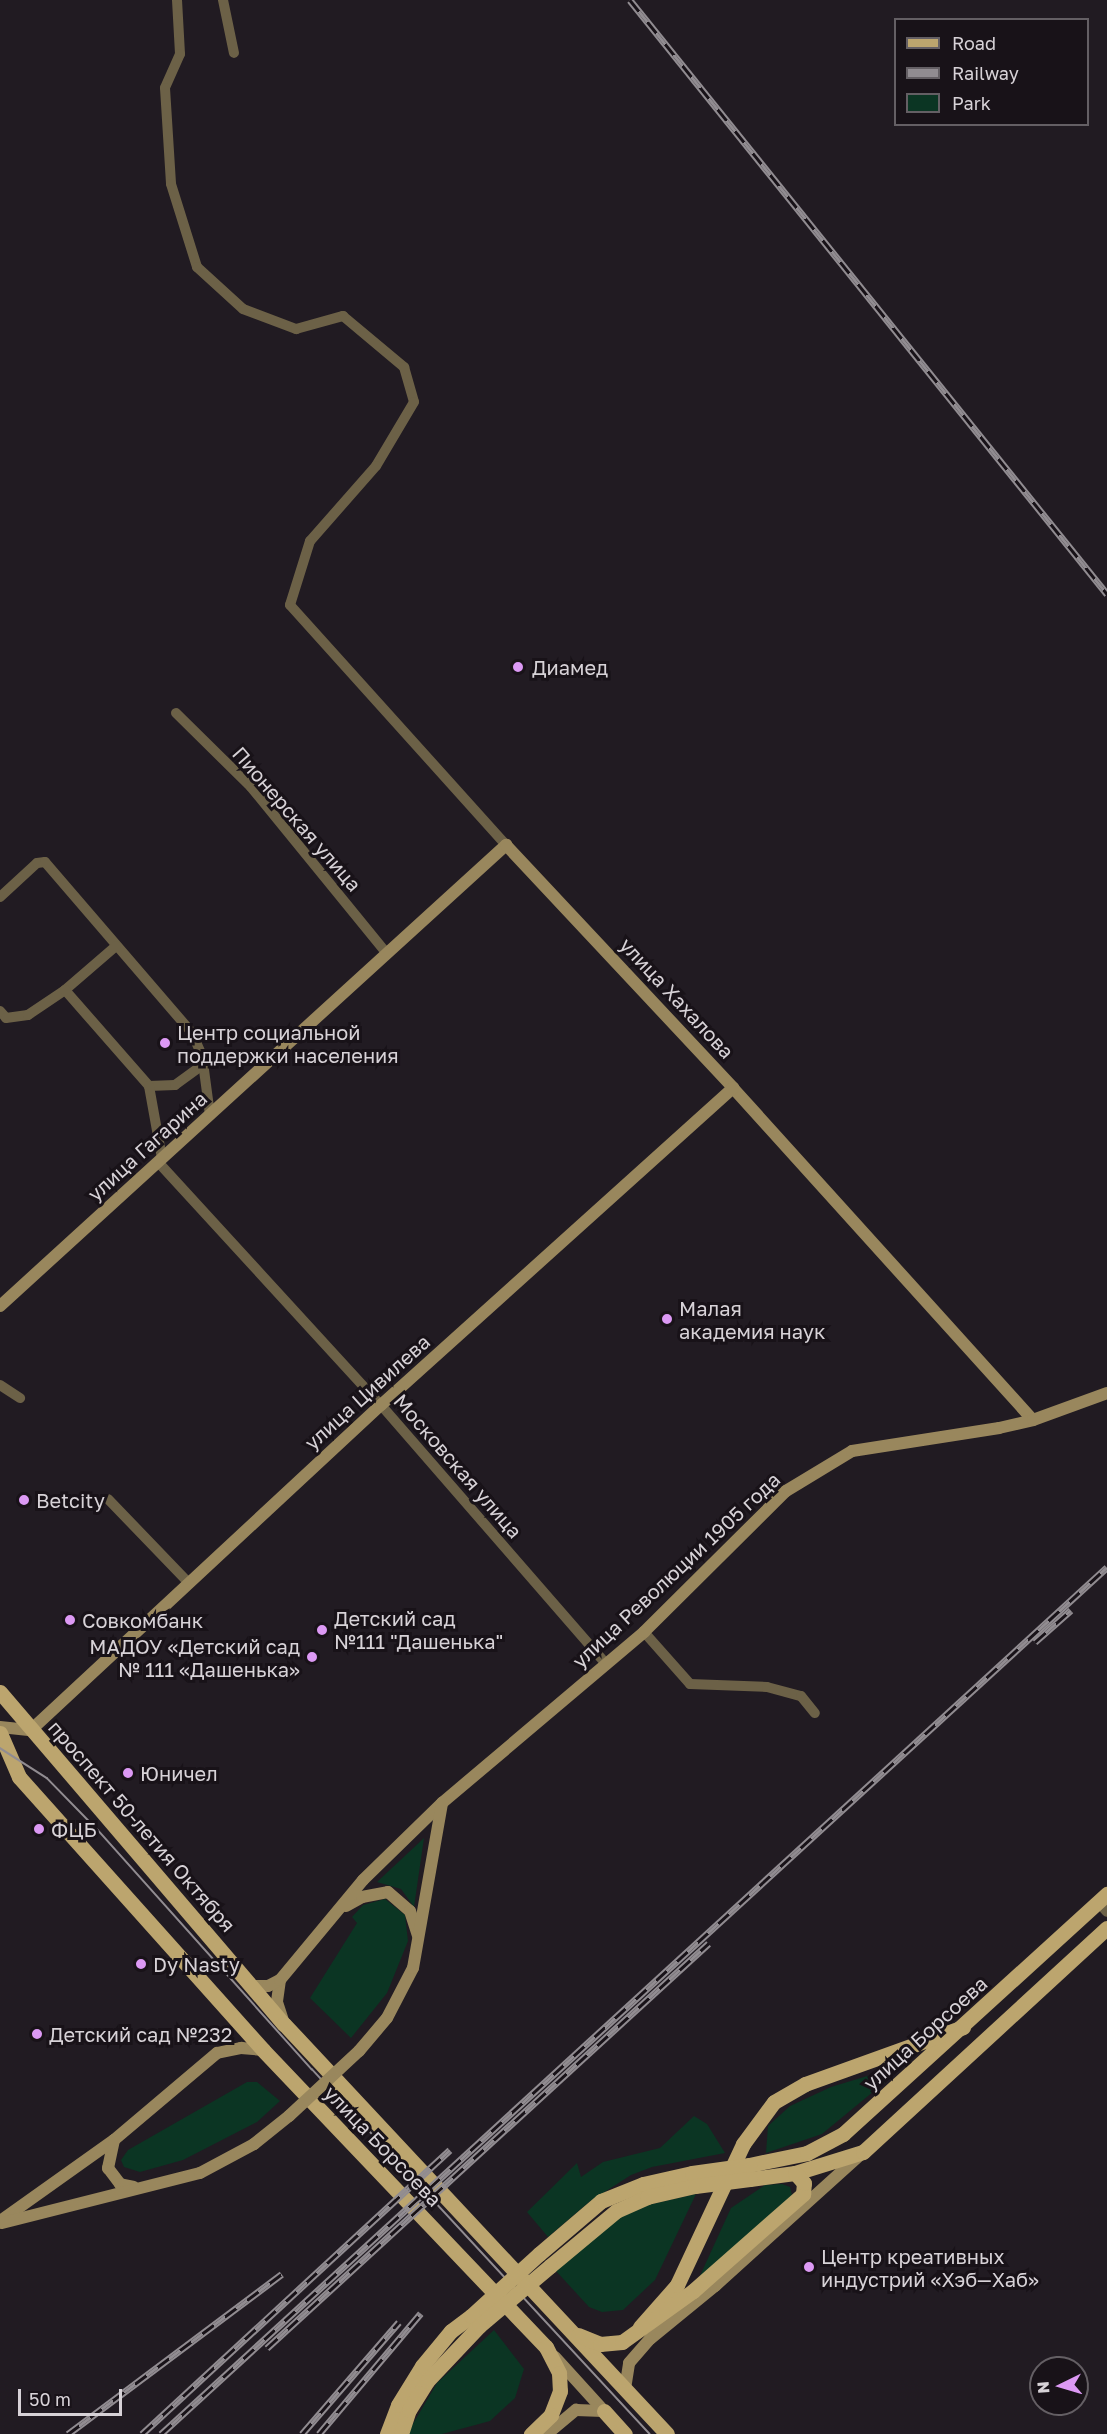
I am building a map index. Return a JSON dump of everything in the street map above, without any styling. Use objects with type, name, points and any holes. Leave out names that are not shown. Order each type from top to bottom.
[{"type":"main road","name":"улица Гагарина","points":[[0,1306],[506,845]]},
{"type":"main road","name":"улица Хахалова","points":[[506,845],[733,1088],[1033,1420]]},
{"type":"main road","name":"улица Цивилева","points":[[31,1730],[381,1405],[733,1088]]},
{"type":"main road","name":"улица Революции 1905 года","points":[[279,1980],[363,1880],[442,1803],[644,1632],[786,1491],[828,1462],[852,1450],[1033,1420],[1107,1393]]},
{"type":"main road","name":"проспект 50-летия Октября","points":[[0,1692],[284,2024],[667,2434]]},
{"type":"main road","points":[[0,1727],[31,1730]]},
{"type":"main road","name":"улица Борсоева","points":[[0,1733],[19,1777],[263,2050],[546,2348],[559,2373],[560,2391],[551,2415],[531,2434]]},
{"type":"main road","points":[[0,2222],[200,2173],[228,2161],[289,2116],[359,2051],[403,1992],[418,1940],[442,1803]]},
{"type":"main road","name":"улица Революции 1905 года","points":[[340,1909],[362,1896],[388,1892],[410,1911],[418,1940]]},
{"type":"main road","name":"улица Борсоева","points":[[749,2172],[807,2153],[843,2134],[1104,1903]]},
{"type":"main road","points":[[625,2389],[629,2364],[650,2339],[715,2286],[1107,1928]]},
{"type":"main road","points":[[253,1986],[268,1986],[279,1980]]},
{"type":"main road","points":[[279,1980],[278,2002],[284,2024]]},
{"type":"main road","points":[[640,2328],[677,2285],[743,2144],[774,2102],[805,2084],[963,2027]]},
{"type":"main road","points":[[0,2222],[114,2140],[217,2053],[241,2048],[263,2050]]},
{"type":"main road","points":[[114,2140],[108,2168],[120,2184],[135,2188]]},
{"type":"main road","points":[[401,2434],[409,2410],[427,2381],[475,2321],[539,2254],[601,2201],[643,2184],[749,2172],[795,2173],[863,2152]]},
{"type":"main road","points":[[573,2333],[600,2344],[622,2342],[693,2291],[803,2194],[804,2183],[795,2173]]},
{"type":"main road","points":[[389,2428],[422,2366],[475,2321],[550,2266],[616,2211],[694,2180]]},
{"type":"main road","points":[[546,2348],[625,2434]]},
{"type":"main road","points":[[546,2434],[576,2410],[589,2407],[604,2411]]},
{"type":"street","name":"улица Хахалова","points":[[177,0],[180,54],[165,88],[171,184],[198,267],[243,309],[296,329],[343,316],[404,367],[414,402],[376,466],[310,541],[290,605],[506,845]]},
{"type":"street","points":[[223,0],[234,53]]},
{"type":"street","name":"Пионерская улица","points":[[176,713],[251,787],[387,954]]},
{"type":"street","points":[[0,897],[37,863],[45,862],[192,1033],[203,1065],[210,1115]]},
{"type":"street","points":[[0,1011],[6,1018],[28,1015],[64,990],[116,945]]},
{"type":"street","points":[[64,990],[149,1086],[160,1160]]},
{"type":"street","points":[[149,1086],[175,1085],[203,1065]]},
{"type":"street","name":"Московская улица","points":[[160,1160],[381,1405],[607,1665]]},
{"type":"street","points":[[0,1385],[20,1398]]},
{"type":"street","points":[[108,1499],[188,1582]]},
{"type":"street","points":[[644,1632],[690,1684],[767,1687],[801,1696],[815,1713]]},
{"type":"green space","points":[[424,1838],[414,1907],[401,1889],[377,1882]]},
{"type":"green space","points":[[385,1899],[405,1915],[408,1941],[387,1993],[351,2038],[310,1998],[357,1923],[352,1917],[363,1905]]},
{"type":"green space","points":[[887,2070],[891,2077],[822,2134],[766,2153],[768,2126],[790,2106],[831,2087]]},
{"type":"green space","points":[[247,2082],[257,2082],[280,2101],[257,2122],[183,2160],[140,2172],[124,2167],[121,2160],[128,2150]]},
{"type":"green space","points":[[694,2116],[707,2124],[725,2153],[652,2167],[631,2175],[589,2202],[548,2237],[527,2212],[577,2163],[581,2177],[603,2162],[660,2148]]},
{"type":"green space","points":[[782,2184],[790,2187],[792,2195],[693,2291],[731,2208],[765,2185]]},
{"type":"green space","points":[[696,2194],[655,2280],[623,2310],[602,2312],[589,2307],[556,2271],[596,2234],[623,2216],[648,2205]]},
{"type":"green space","points":[[494,2330],[524,2369],[515,2398],[490,2421],[442,2434],[407,2434],[437,2383]]},
{"type":"tram line","points":[[0,1748],[47,1778],[98,1830],[312,2069],[650,2434]]},
{"type":"railway","points":[[630,0],[1107,594]]},
{"type":"railway","points":[[161,2434],[1107,1567]]},
{"type":"railway","points":[[1035,1642],[1071,1610]]},
{"type":"railway","points":[[267,2348],[709,1943]]},
{"type":"railway","points":[[142,2434],[450,2150]]},
{"type":"railway","points":[[68,2434],[282,2274]]},
{"type":"railway","points":[[319,2434],[421,2313]]},
{"type":"railway","points":[[302,2434],[399,2322]]},
{"type":"place","name":"Диамед","points":[[518,667]]},
{"type":"place","name":"Центр социальной поддержки населения","points":[[165,1043]]},
{"type":"place","name":"Малая академия наук","points":[[667,1319]]},
{"type":"place","name":"Betcity","points":[[24,1500]]},
{"type":"place","name":"Совкомбанк","points":[[70,1620]]},
{"type":"place","name":"Детский сад №111 \"Дашенька\"","points":[[322,1630]]},
{"type":"place","name":"МАДОУ «Детский сад № 111 «Дашенька»","points":[[312,1657]]},
{"type":"place","name":"Юничел","points":[[128,1773]]},
{"type":"place","name":"ФЦБ","points":[[39,1829]]},
{"type":"place","name":"Dy Nasty","points":[[141,1964]]},
{"type":"place","name":"Детский сад №232","points":[[37,2034]]},
{"type":"place","name":"Центр креативных индустрий «Хэб—Хаб»","points":[[809,2267]]}]
